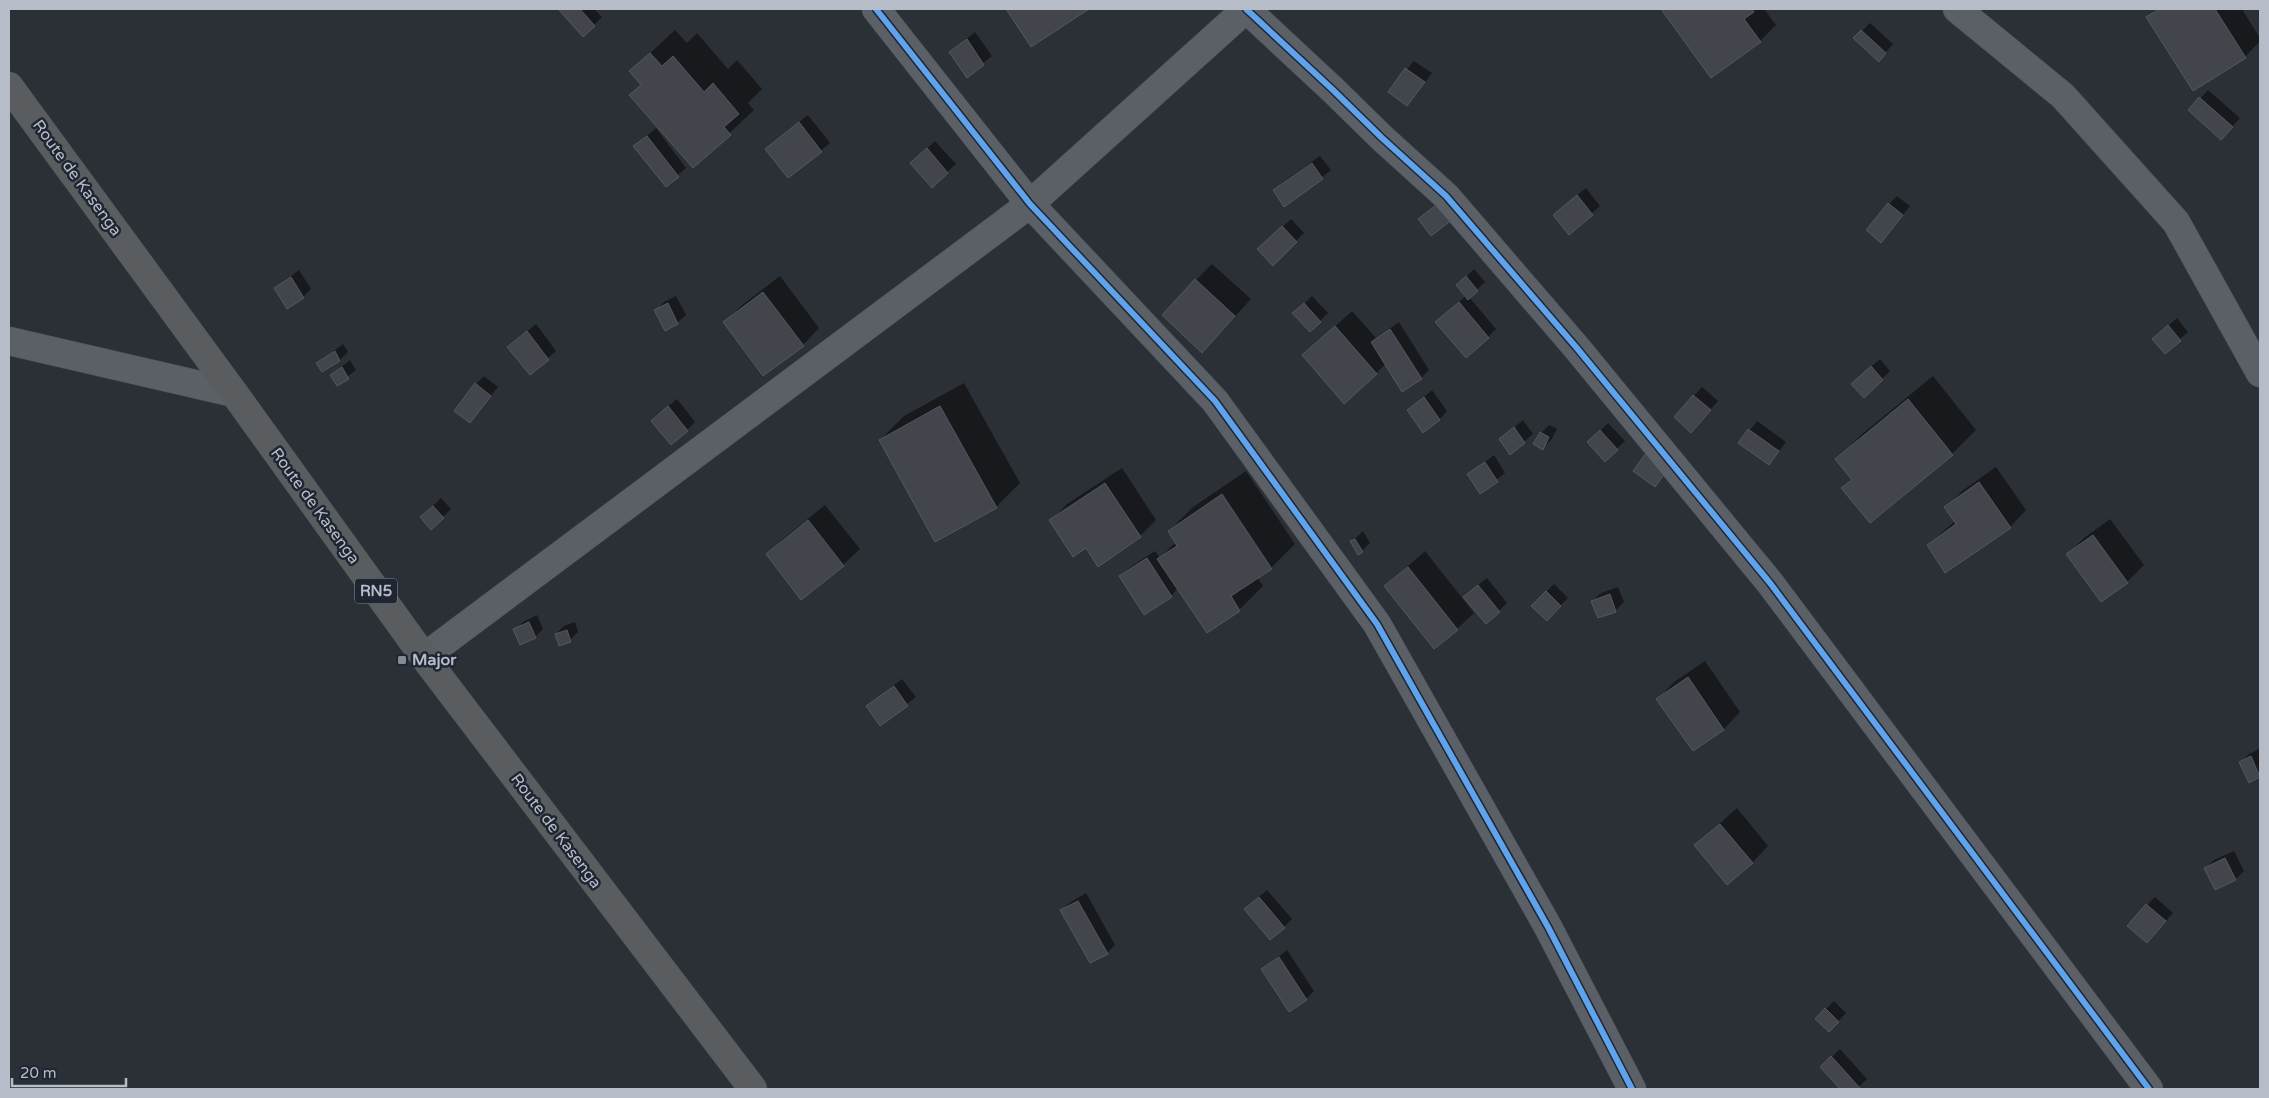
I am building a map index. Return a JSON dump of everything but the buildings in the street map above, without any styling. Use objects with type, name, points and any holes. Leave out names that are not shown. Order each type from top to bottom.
[{"type":"highway","name":"Route de Kasenga","points":[[9,86],[234,392],[424,657],[753,1089]]},
{"type":"street","points":[[876,9],[1030,204],[1215,401],[1377,624],[1548,927],[1632,1089]]},
{"type":"street","points":[[424,657],[1030,204],[1246,9],[1446,196],[1576,347],[1770,583],[2149,1089]]},
{"type":"street","points":[[1957,9],[2063,96],[2176,222],[2260,373]]},
{"type":"street","points":[[9,341],[234,392]]},
{"type":"cycle path","points":[[876,9],[1030,204],[1215,401],[1377,624],[1548,927],[1632,1089]]},
{"type":"cycle path","points":[[1246,9],[1446,196],[1576,347],[1770,583],[2149,1089]]},
{"type":"place","name":"Major","points":[[402,660]]}]
